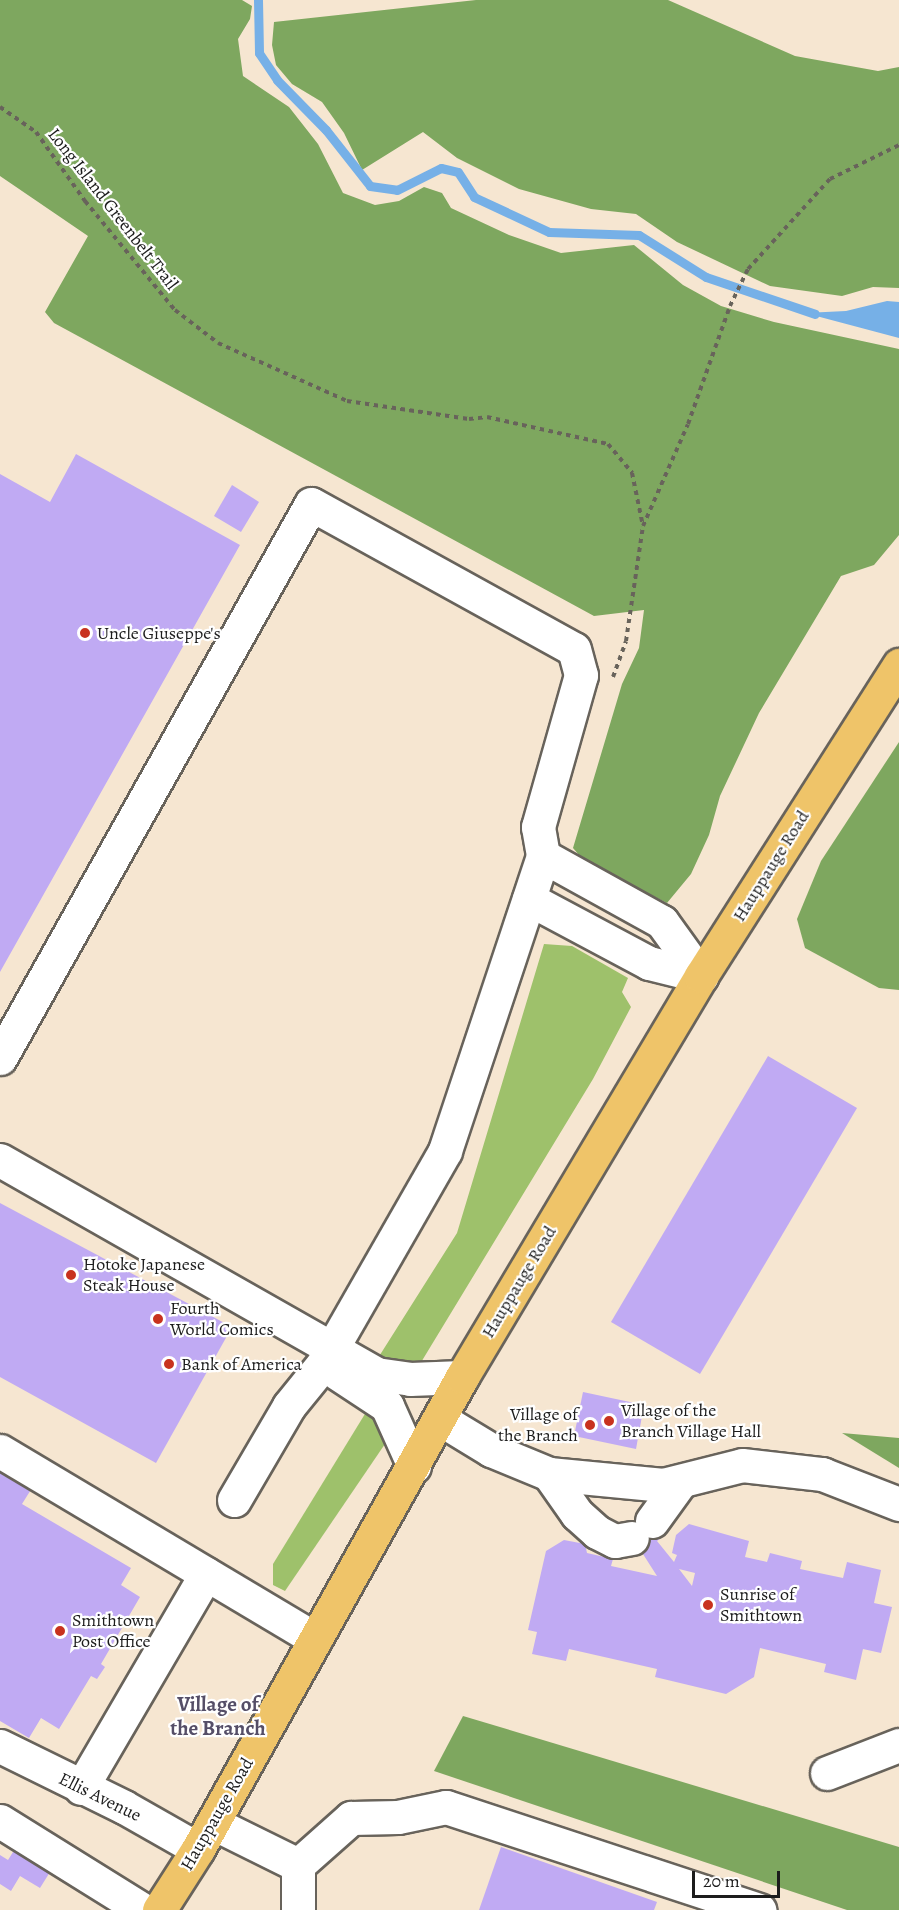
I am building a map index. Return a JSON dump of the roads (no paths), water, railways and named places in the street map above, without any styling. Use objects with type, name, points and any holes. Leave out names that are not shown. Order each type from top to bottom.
[{"type":"main road","name":"Hauppauge Road","points":[[159,1910],[206,1836],[462,1377],[701,976],[899,665]]},
{"type":"street","points":[[0,1058],[311,504],[574,650],[581,675],[538,827],[543,856],[530,898],[507,954],[446,1151],[327,1356],[289,1406],[234,1500]]},
{"type":"street","points":[[543,856],[662,922],[701,976]]},
{"type":"street","points":[[530,898],[649,963],[701,976]]},
{"type":"street","points":[[0,1160],[327,1356],[387,1406],[414,1466]]},
{"type":"street","points":[[327,1356],[376,1374],[410,1379],[462,1377]]},
{"type":"street","points":[[440,1419],[491,1450],[549,1473],[663,1485],[742,1465],[822,1474],[899,1504]]},
{"type":"street","points":[[0,1451],[315,1639]]},
{"type":"street","points":[[549,1473],[577,1514],[597,1532],[615,1541],[642,1529],[681,1480]]},
{"type":"street","points":[[81,1788],[206,1574]]},
{"type":"street","points":[[827,1773],[899,1745]]},
{"type":"street","name":"Ellis Avenue","points":[[0,1746],[81,1788],[124,1807],[298,1865]]},
{"type":"street","points":[[298,1910],[298,1865],[351,1818],[398,1817],[446,1807],[760,1910]]},
{"type":"street","points":[[0,1821],[143,1910]]},
{"type":"water","points":[[887,301],[899,302],[899,338],[805,313],[846,311]]},
{"type":"waterway","points":[[258,0],[259,53],[277,80],[326,130],[370,186],[397,190],[441,168],[458,172],[474,197],[549,232],[639,235],[706,277],[815,314]]},
{"type":"place","name":"Uncle Giuseppe's","points":[[85,633]]},
{"type":"place","name":"Hotoke Japanese Steak House","points":[[71,1275]]},
{"type":"place","name":"Fourth World Comics","points":[[158,1319]]},
{"type":"place","name":"Bank of America","points":[[169,1364]]},
{"type":"place","name":"Village of the Branch Village Hall","points":[[609,1421]]},
{"type":"place","name":"Village of the Branch","points":[[590,1425]]},
{"type":"place","name":"Sunrise of Smithtown","points":[[708,1605]]},
{"type":"place","name":"Smithtown Post Office","points":[[60,1631]]},
{"type":"district","name":"Village of the Branch","points":[[218,1716]]}]
